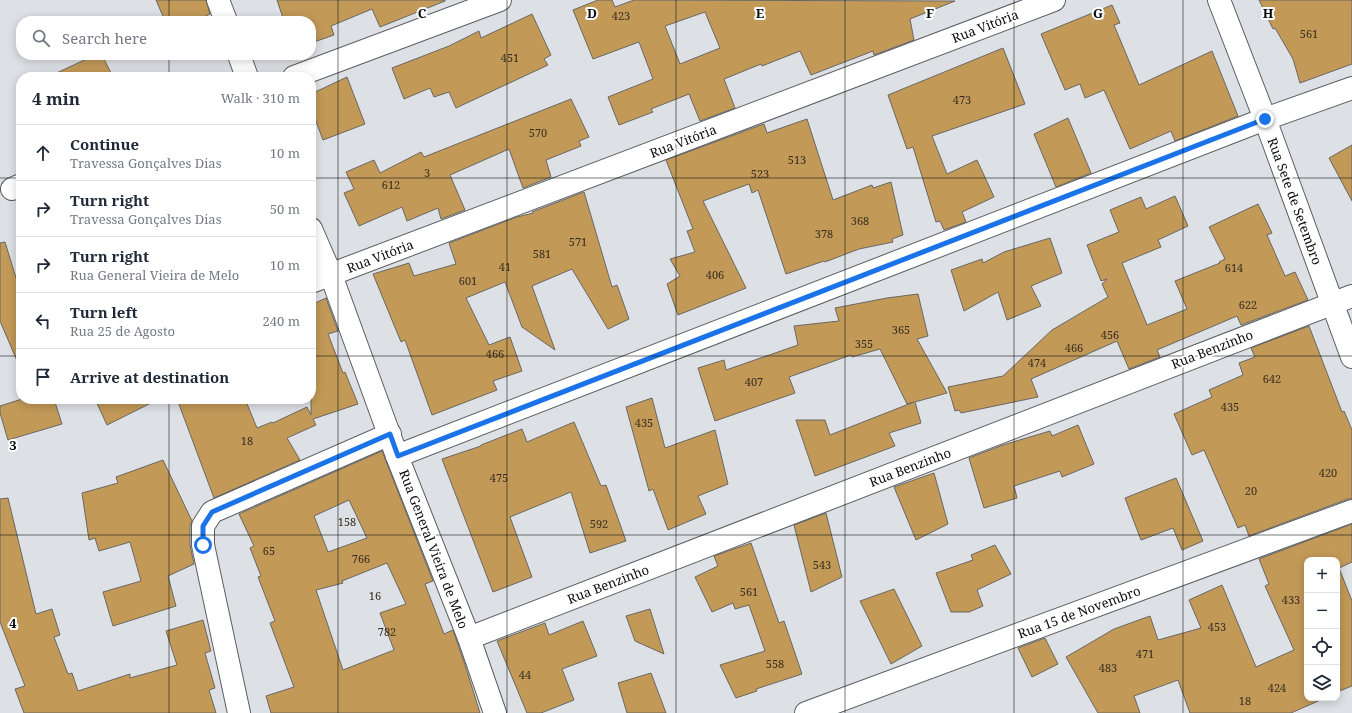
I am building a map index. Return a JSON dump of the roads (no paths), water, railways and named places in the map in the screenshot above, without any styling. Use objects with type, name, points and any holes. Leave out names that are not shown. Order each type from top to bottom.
[{"type":"street","points":[[218,0],[224,16]]},
{"type":"street","points":[[307,72],[500,0]]},
{"type":"street","name":"Rua Vitória","points":[[321,279],[1054,0]]},
{"type":"street","name":"Rua Sete de Setembro","points":[[1220,0],[1265,119],[1342,299],[1352,357]]},
{"type":"street","points":[[241,60],[246,72]]},
{"type":"street","points":[[398,456],[1265,119],[1352,88]]},
{"type":"street","name":"Rua General Vieira de Melo","points":[[316,254],[321,279],[390,434],[469,638],[495,713]]},
{"type":"street","name":"Rua Benzinho","points":[[469,638],[1342,299]]},
{"type":"street","points":[[239,713],[203,545],[203,526],[212,512],[390,434]]},
{"type":"street","name":"Rua 15 de Novembro","points":[[806,713],[1352,511]]}]
